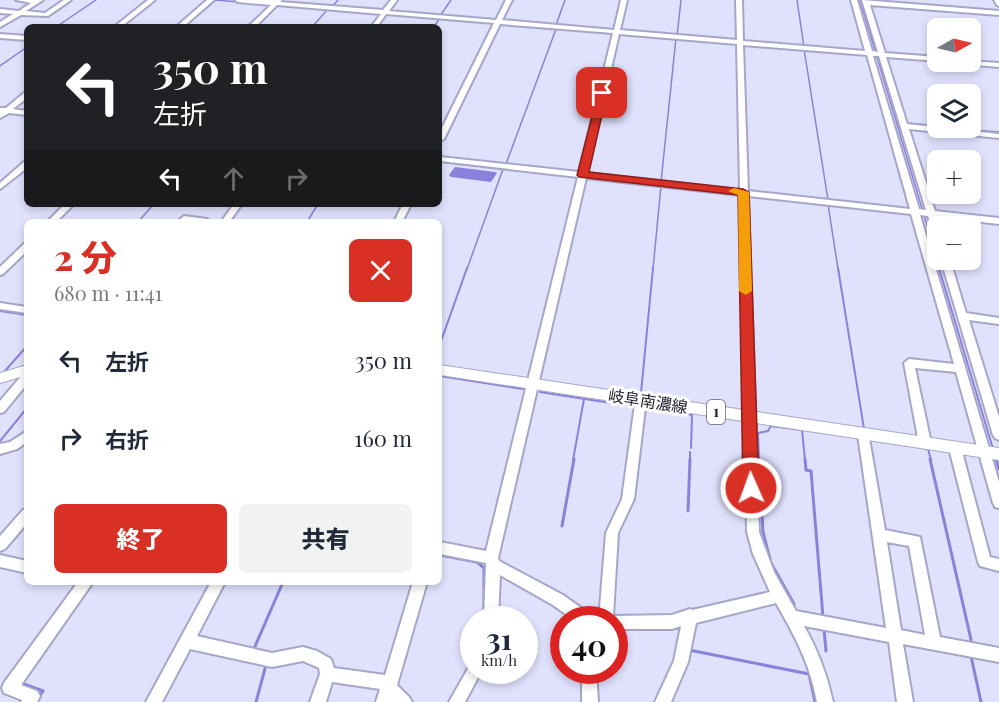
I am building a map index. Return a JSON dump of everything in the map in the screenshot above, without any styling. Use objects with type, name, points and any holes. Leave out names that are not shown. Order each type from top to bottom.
[{"type":"main road","name":"岐阜南濃線","points":[[442,370],[992,453]]},
{"type":"main road","points":[[0,378],[24,371]]},
{"type":"street","points":[[19,0],[39,1]]},
{"type":"street","points":[[0,11],[46,15],[68,0]]},
{"type":"street","points":[[121,24],[152,0]]},
{"type":"street","points":[[183,24],[216,0]]},
{"type":"street","points":[[191,24],[216,0]]},
{"type":"street","points":[[238,0],[927,58]]},
{"type":"street","points":[[329,8],[336,0]]},
{"type":"street","points":[[376,24],[394,0]]},
{"type":"street","points":[[442,135],[509,0]]},
{"type":"street","points":[[490,606],[492,562],[624,0]]},
{"type":"street","points":[[739,0],[748,417],[753,532],[761,564],[819,673],[825,702]]},
{"type":"street","points":[[854,0],[903,124],[931,216]]},
{"type":"street","points":[[0,25],[39,1]]},
{"type":"street","points":[[999,13],[866,1],[876,54],[916,212],[961,369],[992,453],[999,503]]},
{"type":"street","points":[[254,24],[277,2]]},
{"type":"street","points":[[0,36],[24,38]]},
{"type":"street","points":[[0,43],[10,37]]},
{"type":"street","points":[[981,63],[999,64]]},
{"type":"street","points":[[2,112],[24,97]]},
{"type":"street","points":[[2,112],[24,113]]},
{"type":"street","points":[[903,124],[999,136]]},
{"type":"street","points":[[0,179],[24,159]]},
{"type":"street","points":[[442,159],[999,221]]},
{"type":"street","points":[[0,187],[24,167]]},
{"type":"street","points":[[54,219],[67,207]]},
{"type":"street","points":[[0,272],[24,249]]},
{"type":"street","points":[[948,270],[999,435]]},
{"type":"street","points":[[0,306],[24,310]]},
{"type":"street","points":[[962,316],[999,321]]},
{"type":"street","points":[[925,444],[909,363],[961,369]]},
{"type":"street","points":[[0,409],[24,381]]},
{"type":"street","points":[[607,606],[612,533],[628,500],[640,400]]},
{"type":"street","points":[[864,435],[905,702]]},
{"type":"street","points":[[0,449],[13,446],[24,438]]},
{"type":"street","points":[[955,448],[985,562],[999,565]]},
{"type":"street","points":[[0,545],[24,517]]},
{"type":"street","points":[[879,535],[915,541],[934,643]]},
{"type":"street","points":[[442,549],[492,562],[566,606]]},
{"type":"street","points":[[0,561],[24,566]]},
{"type":"street","points":[[28,702],[32,696],[9,688],[84,585]]},
{"type":"street","points":[[154,702],[216,585]]},
{"type":"street","points":[[387,691],[419,585]]},
{"type":"street","points":[[628,622],[672,622],[778,596]]},
{"type":"street","points":[[663,702],[681,662],[690,616]]},
{"type":"street","points":[[791,617],[999,655]]},
{"type":"street","points":[[186,641],[272,660],[303,654],[312,656],[326,664],[327,674],[318,702]]},
{"type":"street","points":[[327,674],[387,691],[404,702]]},
{"type":"street","points":[[457,702],[467,684]]},
{"type":"street","points":[[589,684],[590,702]]},
{"type":"shaded area","points":[[455,167],[497,173],[491,182],[451,177],[449,175]]},
{"type":"waterway","points":[[60,24],[96,0]]},
{"type":"waterway","points":[[188,24],[216,0]]},
{"type":"waterway","points":[[216,0],[239,2]]},
{"type":"waterway","points":[[332,7],[338,0]]},
{"type":"waterway","points":[[440,16],[451,0]]},
{"type":"waterway","points":[[556,25],[565,0]]},
{"type":"waterway","points":[[677,36],[681,0]]},
{"type":"waterway","points":[[797,0],[804,47]]},
{"type":"waterway","points":[[860,0],[896,122]]},
{"type":"waterway","points":[[315,24],[328,9]]},
{"type":"waterway","points":[[385,14],[495,23]]},
{"type":"waterway","points":[[436,24],[439,19]]},
{"type":"waterway","points":[[528,26],[614,34]]},
{"type":"waterway","points":[[506,164],[556,29]]},
{"type":"waterway","points":[[661,182],[676,38]]},
{"type":"waterway","points":[[0,66],[24,49]]},
{"type":"waterway","points":[[804,49],[828,200]]},
{"type":"waterway","points":[[8,113],[24,115]]},
{"type":"waterway","points":[[896,122],[927,125]]},
{"type":"waterway","points":[[896,122],[927,225]]},
{"type":"waterway","points":[[981,131],[999,132]]},
{"type":"waterway","points":[[442,162],[570,176]]},
{"type":"waterway","points":[[467,269],[503,169]]},
{"type":"waterway","points":[[0,183],[9,175]]},
{"type":"waterway","points":[[632,183],[661,186]]},
{"type":"waterway","points":[[653,269],[661,186]]},
{"type":"waterway","points":[[661,186],[737,195]]},
{"type":"waterway","points":[[750,196],[828,205]]},
{"type":"waterway","points":[[828,205],[838,269]]},
{"type":"waterway","points":[[141,219],[151,207]]},
{"type":"waterway","points":[[309,219],[316,207]]},
{"type":"waterway","points":[[442,338],[467,268]]},
{"type":"waterway","points":[[641,393],[653,268]]},
{"type":"waterway","points":[[838,268],[864,429]]},
{"type":"waterway","points":[[940,270],[993,449]]},
{"type":"waterway","points":[[0,311],[24,315]]},
{"type":"waterway","points":[[4,372],[24,349]]},
{"type":"waterway","points":[[442,376],[523,389]]},
{"type":"waterway","points":[[540,392],[624,405]]},
{"type":"waterway","points":[[573,460],[584,399]]},
{"type":"waterway","points":[[647,408],[660,410]]},
{"type":"waterway","points":[[0,441],[24,412]]},
{"type":"waterway","points":[[681,413],[692,415],[691,448]]},
{"type":"waterway","points":[[759,460],[758,433],[768,431],[771,426],[802,430],[805,460]]},
{"type":"waterway","points":[[928,449],[931,460]]},
{"type":"waterway","points":[[690,452],[690,459]]},
{"type":"waterway","points":[[562,526],[574,459]]},
{"type":"waterway","points":[[688,511],[690,459]]},
{"type":"waterway","points":[[759,459],[763,532],[771,563],[794,604]]},
{"type":"waterway","points":[[805,459],[806,470],[811,471],[823,617]]},
{"type":"waterway","points":[[930,459],[972,644]]},
{"type":"waterway","points":[[996,459],[999,469]]},
{"type":"waterway","points":[[13,540],[24,527]]},
{"type":"waterway","points":[[442,555],[477,562],[484,568],[484,606]]},
{"type":"waterway","points":[[253,651],[282,585]]},
{"type":"waterway","points":[[824,629],[826,651]]},
{"type":"waterway","points":[[689,650],[809,674],[815,702]]},
{"type":"waterway","points":[[971,656],[981,702]]},
{"type":"waterway","points":[[256,702],[266,665]]},
{"type":"waterway","points":[[21,683],[43,691],[35,702]]},
{"type":"slow traffic","points":[[734,191],[743,192],[746,291]]},
{"type":"route","points":[[602,93],[583,175],[743,192],[751,488]]}]
